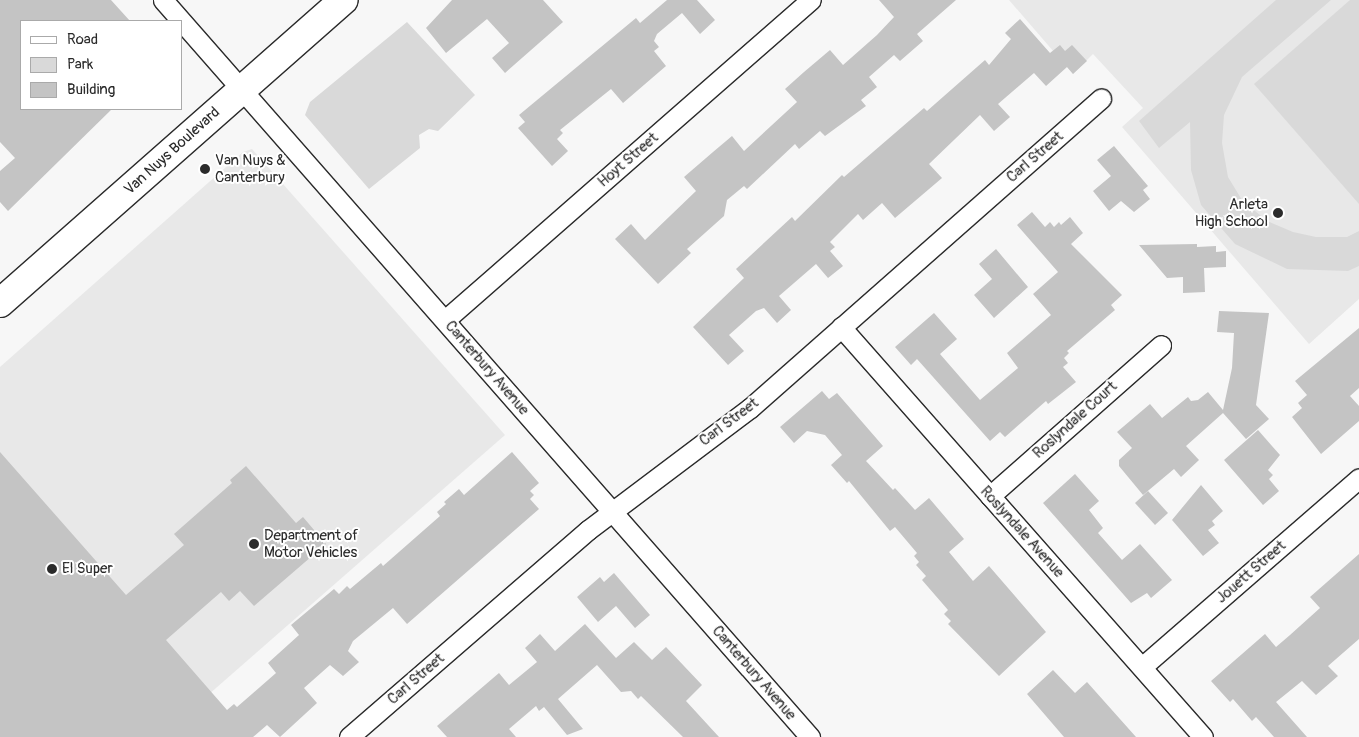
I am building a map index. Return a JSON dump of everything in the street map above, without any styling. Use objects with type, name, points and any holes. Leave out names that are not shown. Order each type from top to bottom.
[{"type":"main road","name":"Van Nuys Boulevard","points":[[0,303],[344,0]]},
{"type":"street","name":"Canterbury Avenue","points":[[163,0],[181,20]]},
{"type":"street","name":"Hoyt Street","points":[[445,320],[811,0]]},
{"type":"street","name":"Canterbury Avenue","points":[[182,22],[810,737]]},
{"type":"street","name":"Carl Street","points":[[349,737],[612,511],[750,408],[1101,99]]},
{"type":"street","name":"Roslyndale Avenue","points":[[841,328],[1143,666],[1203,737]]},
{"type":"street","name":"Roslyndale Court","points":[[990,496],[1160,345]]},
{"type":"street","name":"Jouett Street","points":[[1143,666],[1359,478]]},
{"type":"shaded area","name":"Arleta High School","points":[[1009,0],[1359,0],[1359,299],[1309,344],[1122,127],[1143,108],[1093,54],[1073,74]]},
{"type":"shaded area","points":[[252,149],[505,435],[160,737],[0,737],[0,367],[243,152]]},
{"type":"green space","points":[[1276,0],[1331,0],[1242,77],[1224,115],[1222,143],[1228,177],[1242,200],[1267,221],[1293,232],[1316,237],[1347,237],[1359,231],[1359,266],[1348,271],[1287,269],[1235,244],[1201,205],[1191,170],[1190,122],[1159,148],[1139,121]]},
{"type":"green space","points":[[1350,0],[1359,0],[1359,204],[1254,84]]},
{"type":"green space","points":[[407,22],[475,95],[438,131],[429,129],[419,135],[420,148],[369,189],[305,115],[310,102]]},
{"type":"building","points":[[0,0],[111,0],[129,20],[20,20],[20,110],[111,110],[8,211],[0,202],[0,171],[15,158],[0,142]]},
{"type":"building","points":[[452,0],[543,0],[563,22],[505,73],[492,58],[509,43],[487,19],[446,53],[426,28]]},
{"type":"building","points":[[667,0],[697,0],[715,20],[700,34],[682,13],[657,34],[654,41],[659,47],[654,51],[666,66],[623,103],[611,89],[560,130],[563,133],[557,139],[568,151],[552,166],[518,128],[525,122],[519,115],[636,18],[640,23]]},
{"type":"building","points":[[879,0],[956,0],[917,34],[923,41],[900,61],[894,55],[869,77],[877,87],[861,100],[866,106],[825,136],[820,131],[799,149],[795,144],[747,189],[744,186],[727,200],[724,216],[687,249],[691,253],[658,284],[615,239],[631,224],[645,240],[696,191],[684,177],[732,136],[744,151],[797,102],[785,89],[830,50],[843,65],[877,35],[894,17]]},
{"type":"building","points":[[1020,19],[1050,53],[1060,45],[1065,51],[1072,45],[1087,61],[1073,74],[1067,67],[1046,86],[1034,73],[998,104],[1010,117],[994,131],[980,115],[929,164],[942,178],[895,218],[882,203],[863,220],[858,214],[830,242],[835,247],[830,251],[843,266],[828,278],[816,264],[779,296],[791,310],[777,323],[764,308],[756,311],[729,335],[744,351],[728,365],[693,327],[744,278],[736,269],[792,217],[795,221],[842,175],[844,177],[924,108],[927,111],[985,60],[989,65],[1011,39],[1005,33]]},
{"type":"building","points":[[1114,146],[1148,186],[1143,190],[1150,199],[1134,212],[1121,201],[1109,211],[1093,191],[1111,176],[1097,160]]},
{"type":"building","points":[[1032,212],[1045,227],[1050,222],[1054,227],[1059,222],[1061,225],[1070,217],[1083,233],[1071,244],[1122,295],[1111,305],[1115,310],[1067,351],[1069,353],[1064,358],[1068,363],[1063,367],[1076,382],[1048,404],[1046,401],[1005,437],[1000,432],[990,441],[917,359],[911,365],[895,347],[934,313],[957,339],[940,354],[980,400],[1018,368],[1007,353],[1051,315],[1033,294],[1058,272],[1017,225]]},
{"type":"building","points":[[1197,244],[1197,247],[1216,246],[1216,252],[1226,251],[1226,267],[1204,268],[1205,292],[1183,293],[1183,277],[1167,278],[1139,245]]},
{"type":"building","points":[[996,249],[1028,287],[994,318],[974,295],[992,279],[979,264]]},
{"type":"building","points":[[1219,311],[1269,313],[1256,405],[1269,419],[1246,439],[1223,413],[1186,446],[1199,460],[1181,477],[1174,469],[1143,495],[1119,466],[1119,460],[1132,448],[1117,432],[1150,404],[1162,418],[1188,397],[1191,401],[1198,400],[1208,392],[1223,410],[1232,368],[1234,333],[1217,332]]},
{"type":"building","points":[[1359,328],[1359,388],[1350,396],[1359,406],[1359,421],[1321,454],[1292,417],[1302,408],[1298,403],[1307,395],[1295,381]]},
{"type":"building","points":[[822,391],[829,399],[837,393],[883,446],[866,461],[893,490],[895,488],[915,510],[929,498],[964,539],[949,552],[973,581],[989,566],[1046,632],[999,676],[948,624],[951,621],[944,614],[948,610],[922,580],[926,576],[916,565],[919,562],[914,556],[917,553],[895,527],[890,531],[849,481],[847,483],[831,465],[842,455],[825,435],[807,431],[794,443],[780,427]]},
{"type":"building","points":[[1258,430],[1280,455],[1268,470],[1273,475],[1269,479],[1279,491],[1263,505],[1224,460]]},
{"type":"building","points":[[0,452],[126,595],[184,545],[174,534],[232,483],[230,480],[246,466],[296,523],[303,517],[326,544],[254,606],[240,591],[229,601],[221,592],[166,640],[227,710],[234,704],[237,707],[276,673],[268,663],[299,635],[291,625],[334,589],[339,594],[347,586],[350,589],[381,563],[383,566],[440,516],[437,512],[446,504],[444,502],[459,489],[464,495],[512,452],[539,483],[530,491],[534,495],[530,499],[539,509],[407,624],[393,608],[353,641],[348,651],[359,662],[343,676],[330,665],[304,688],[317,703],[280,737],[267,725],[253,737],[0,737]]},
{"type":"building","points":[[1075,474],[1099,501],[1089,510],[1103,528],[1098,533],[1122,560],[1140,544],[1172,580],[1151,598],[1147,593],[1131,603],[1043,503]]},
{"type":"building","points":[[1201,485],[1223,511],[1212,521],[1215,525],[1208,530],[1219,543],[1203,556],[1172,520]]},
{"type":"building","points":[[1148,491],[1168,513],[1155,525],[1135,503]]},
{"type":"building","points":[[1359,554],[1359,639],[1328,666],[1338,676],[1316,695],[1302,681],[1276,702],[1307,737],[1274,737],[1256,717],[1252,721],[1233,699],[1230,702],[1211,681],[1265,634],[1276,647],[1290,635],[1320,608],[1310,597]]},
{"type":"building","points":[[614,573],[650,615],[635,628],[616,606],[598,622],[577,597],[600,577],[604,582]]},
{"type":"building","points":[[585,624],[616,658],[634,642],[652,660],[666,647],[702,685],[686,701],[719,737],[683,737],[641,696],[638,699],[631,691],[621,692],[597,665],[558,699],[583,729],[567,735],[544,707],[539,711],[536,706],[509,729],[516,737],[447,737],[437,726],[499,673],[509,685],[537,662],[525,648],[540,634],[555,651]]},
{"type":"building","points":[[1053,670],[1075,693],[1087,682],[1136,737],[1064,737],[1027,694]]},
{"type":"place","name":"Van Nuys & Canterbury","points":[[205,169]]},
{"type":"place","name":"Arleta High School","points":[[1278,213]]},
{"type":"place","name":"Department of Motor Vehicles","points":[[254,544]]},
{"type":"place","name":"El Super","points":[[52,569]]}]
